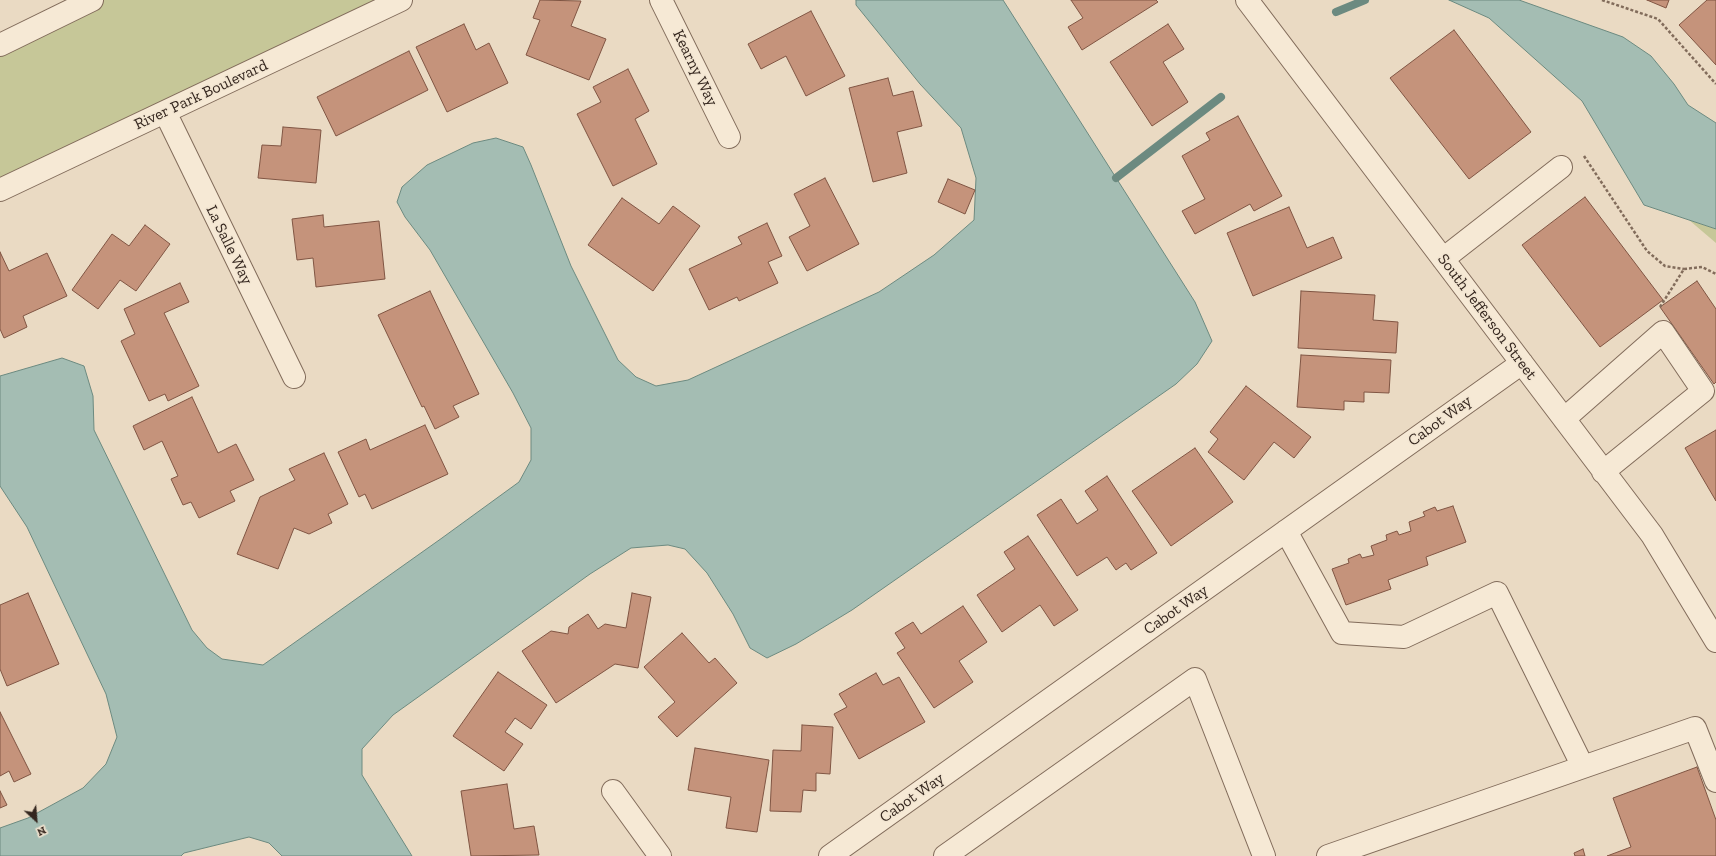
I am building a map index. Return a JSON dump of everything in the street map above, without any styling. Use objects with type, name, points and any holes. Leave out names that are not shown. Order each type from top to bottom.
[{"type":"street","points":[[0,45],[92,0]]},
{"type":"street","name":"River Park Boulevard","points":[[0,190],[401,0]]},
{"type":"street","name":"Kearny Way","points":[[661,0],[730,137]]},
{"type":"street","name":"South Jefferson Street","points":[[1247,0],[1652,535],[1716,641]]},
{"type":"street","name":"La Salle Way","points":[[165,112],[294,377]]},
{"type":"street","points":[[1443,259],[1561,167]]},
{"type":"street","points":[[1564,419],[1663,332],[1703,391],[1603,472]]},
{"type":"street","name":"Cabot Way","points":[[830,856],[1522,363]]},
{"type":"street","points":[[1286,531],[1342,633],[1404,637],[1497,593],[1583,767]]},
{"type":"street","points":[[945,856],[1196,679],[1264,856]]},
{"type":"street","points":[[1328,856],[1695,728],[1716,781]]},
{"type":"street","points":[[613,792],[660,856]]},
{"type":"path","points":[[1602,0],[1658,19],[1716,84]]},
{"type":"path","points":[[1561,167],[1583,153],[1647,251],[1665,266],[1684,268],[1702,267],[1716,274]]},
{"type":"path","points":[[1663,332],[1660,307],[1684,268]]},
{"type":"green space","points":[[92,0],[401,0],[0,190],[0,45]]},
{"type":"green space","points":[[1689,220],[1716,229],[1716,243]]},
{"type":"shaded area","points":[[856,0],[1003,0],[1195,302],[1212,341],[1197,364],[1176,384],[852,610],[796,644],[767,658],[750,648],[733,614],[707,573],[685,549],[668,545],[631,548],[590,574],[393,715],[362,749],[362,775],[412,856],[282,856],[269,843],[249,837],[184,853],[181,856],[0,856],[0,828],[28,818],[83,788],[106,764],[117,737],[106,694],[27,527],[0,486],[0,376],[62,358],[84,366],[93,396],[94,430],[192,630],[207,648],[222,659],[263,665],[519,482],[531,460],[531,428],[513,393],[430,250],[405,217],[397,202],[402,187],[427,165],[473,143],[496,138],[523,147],[571,266],[618,360],[636,377],[656,386],[688,380],[879,292],[934,255],[974,220],[976,178],[961,128],[920,84],[856,5]]},
{"type":"shaded area","points":[[1449,0],[1519,0],[1623,37],[1651,56],[1674,84],[1688,105],[1716,123],[1716,229],[1644,205],[1582,101],[1489,18]]},
{"type":"building","points":[[540,0],[581,1],[571,26],[606,39],[589,80],[526,55],[540,20],[533,18]]},
{"type":"building","points":[[1071,0],[1156,0],[1158,2],[1082,50],[1068,27],[1083,18]]},
{"type":"building","points":[[1647,0],[1669,0],[1666,8]]},
{"type":"building","points":[[1707,0],[1716,0],[1716,65],[1679,25]]},
{"type":"building","points":[[811,11],[845,76],[806,96],[786,56],[761,69],[748,44]]},
{"type":"building","points":[[464,24],[476,50],[489,43],[508,83],[447,112],[416,47]]},
{"type":"building","points":[[1168,24],[1184,49],[1163,62],[1188,102],[1152,126],[1110,62]]},
{"type":"building","points":[[1454,30],[1531,132],[1469,179],[1390,78]]},
{"type":"building","points":[[409,51],[428,90],[336,136],[317,97]]},
{"type":"building","points":[[628,69],[649,111],[635,119],[657,164],[613,186],[577,114],[601,102],[593,87]]},
{"type":"building","points":[[888,78],[893,96],[913,91],[922,126],[897,132],[907,173],[873,182],[849,88]]},
{"type":"building","points":[[1238,116],[1282,196],[1254,211],[1250,204],[1195,234],[1182,211],[1205,199],[1182,156],[1210,140],[1206,133]]},
{"type":"building","points":[[283,127],[321,130],[316,183],[258,178],[262,145],[281,146]]},
{"type":"building","points":[[825,178],[859,244],[807,271],[789,237],[810,226],[794,194]]},
{"type":"building","points":[[948,179],[975,190],[965,214],[938,202]]},
{"type":"building","points":[[1585,197],[1663,300],[1600,347],[1522,245]]},
{"type":"building","points":[[622,198],[659,224],[673,206],[700,226],[653,291],[588,245]]},
{"type":"building","points":[[1289,207],[1307,248],[1333,237],[1342,258],[1253,296],[1227,233]]},
{"type":"building","points":[[323,215],[324,227],[379,221],[385,279],[316,287],[313,258],[297,260],[292,219]]},
{"type":"building","points":[[767,223],[782,256],[768,262],[778,283],[739,301],[737,297],[709,310],[689,269],[742,244],[738,237]]},
{"type":"building","points":[[145,225],[170,244],[136,291],[120,280],[98,309],[72,290],[112,234],[129,246]]},
{"type":"building","points":[[0,252],[9,271],[47,253],[67,296],[23,316],[27,327],[4,338],[0,329]]},
{"type":"building","points":[[1697,281],[1716,309],[1716,382],[1714,384],[1660,307]]},
{"type":"building","points":[[180,283],[189,302],[164,313],[199,386],[168,401],[165,394],[149,401],[121,341],[135,334],[124,309]]},
{"type":"building","points":[[430,291],[479,394],[453,406],[459,417],[435,429],[424,406],[422,407],[378,315]]},
{"type":"building","points":[[1301,291],[1375,295],[1373,320],[1398,322],[1396,353],[1298,348]]},
{"type":"building","points":[[1301,355],[1391,360],[1389,393],[1364,392],[1364,402],[1344,401],[1344,410],[1297,407]]},
{"type":"building","points":[[1246,386],[1311,437],[1294,458],[1274,442],[1244,480],[1208,452],[1218,439],[1210,432]]},
{"type":"building","points":[[192,397],[218,453],[236,444],[254,480],[230,491],[235,501],[199,518],[191,502],[183,505],[171,479],[178,476],[162,441],[144,450],[133,426]]},
{"type":"building","points":[[425,425],[448,474],[372,509],[365,494],[359,497],[338,452],[366,439],[370,450]]},
{"type":"building","points":[[1716,430],[1716,501],[1685,448]]},
{"type":"building","points":[[1195,448],[1233,502],[1171,546],[1132,491]]},
{"type":"building","points":[[324,453],[348,504],[328,514],[332,523],[309,534],[294,528],[278,569],[237,554],[260,497],[295,480],[289,469]]},
{"type":"building","points":[[1107,476],[1157,553],[1131,570],[1126,563],[1116,570],[1107,557],[1077,576],[1037,515],[1061,499],[1077,524],[1098,510],[1085,491]]},
{"type":"building","points":[[1453,506],[1466,542],[1426,557],[1428,565],[1388,580],[1391,589],[1346,605],[1332,569],[1349,563],[1348,559],[1360,554],[1362,558],[1374,555],[1371,546],[1387,540],[1386,535],[1397,531],[1399,535],[1411,531],[1409,522],[1425,516],[1423,512],[1435,507],[1437,511]]},
{"type":"building","points":[[1028,536],[1078,610],[1054,626],[1040,605],[1002,632],[977,595],[1015,569],[1004,552]]},
{"type":"building","points":[[28,593],[59,664],[7,686],[0,669],[0,605]]},
{"type":"building","points":[[632,593],[651,597],[638,668],[615,664],[556,703],[522,651],[551,631],[568,634],[569,627],[588,614],[598,629],[605,624],[626,628]]},
{"type":"building","points":[[963,606],[987,642],[959,661],[973,682],[934,708],[897,653],[905,648],[895,633],[913,622],[921,634]]},
{"type":"building","points":[[682,633],[709,663],[715,658],[737,683],[677,737],[658,717],[675,702],[644,667]]},
{"type":"building","points":[[498,672],[547,705],[531,729],[515,718],[505,732],[523,744],[504,771],[453,736]]},
{"type":"building","points":[[876,673],[883,685],[899,677],[925,722],[859,759],[834,714],[847,707],[839,694]]},
{"type":"building","points":[[0,712],[31,774],[14,782],[9,771],[0,776]]},
{"type":"building","points":[[802,725],[833,727],[830,774],[816,773],[816,791],[803,790],[801,812],[770,811],[773,750],[801,751]]},
{"type":"building","points":[[695,748],[769,760],[757,832],[726,828],[731,797],[688,790]]},
{"type":"building","points":[[1697,767],[1716,820],[1716,856],[1607,856],[1631,847],[1613,798]]},
{"type":"building","points":[[507,784],[514,829],[534,826],[539,855],[471,856],[461,791]]},
{"type":"building","points":[[0,791],[7,805],[0,808]]},
{"type":"building","points":[[1583,849],[1585,856],[1575,856],[1574,853]]},
{"type":"waterway","points":[[1336,12],[1365,0]]},
{"type":"waterway","points":[[1116,178],[1221,97]]}]
